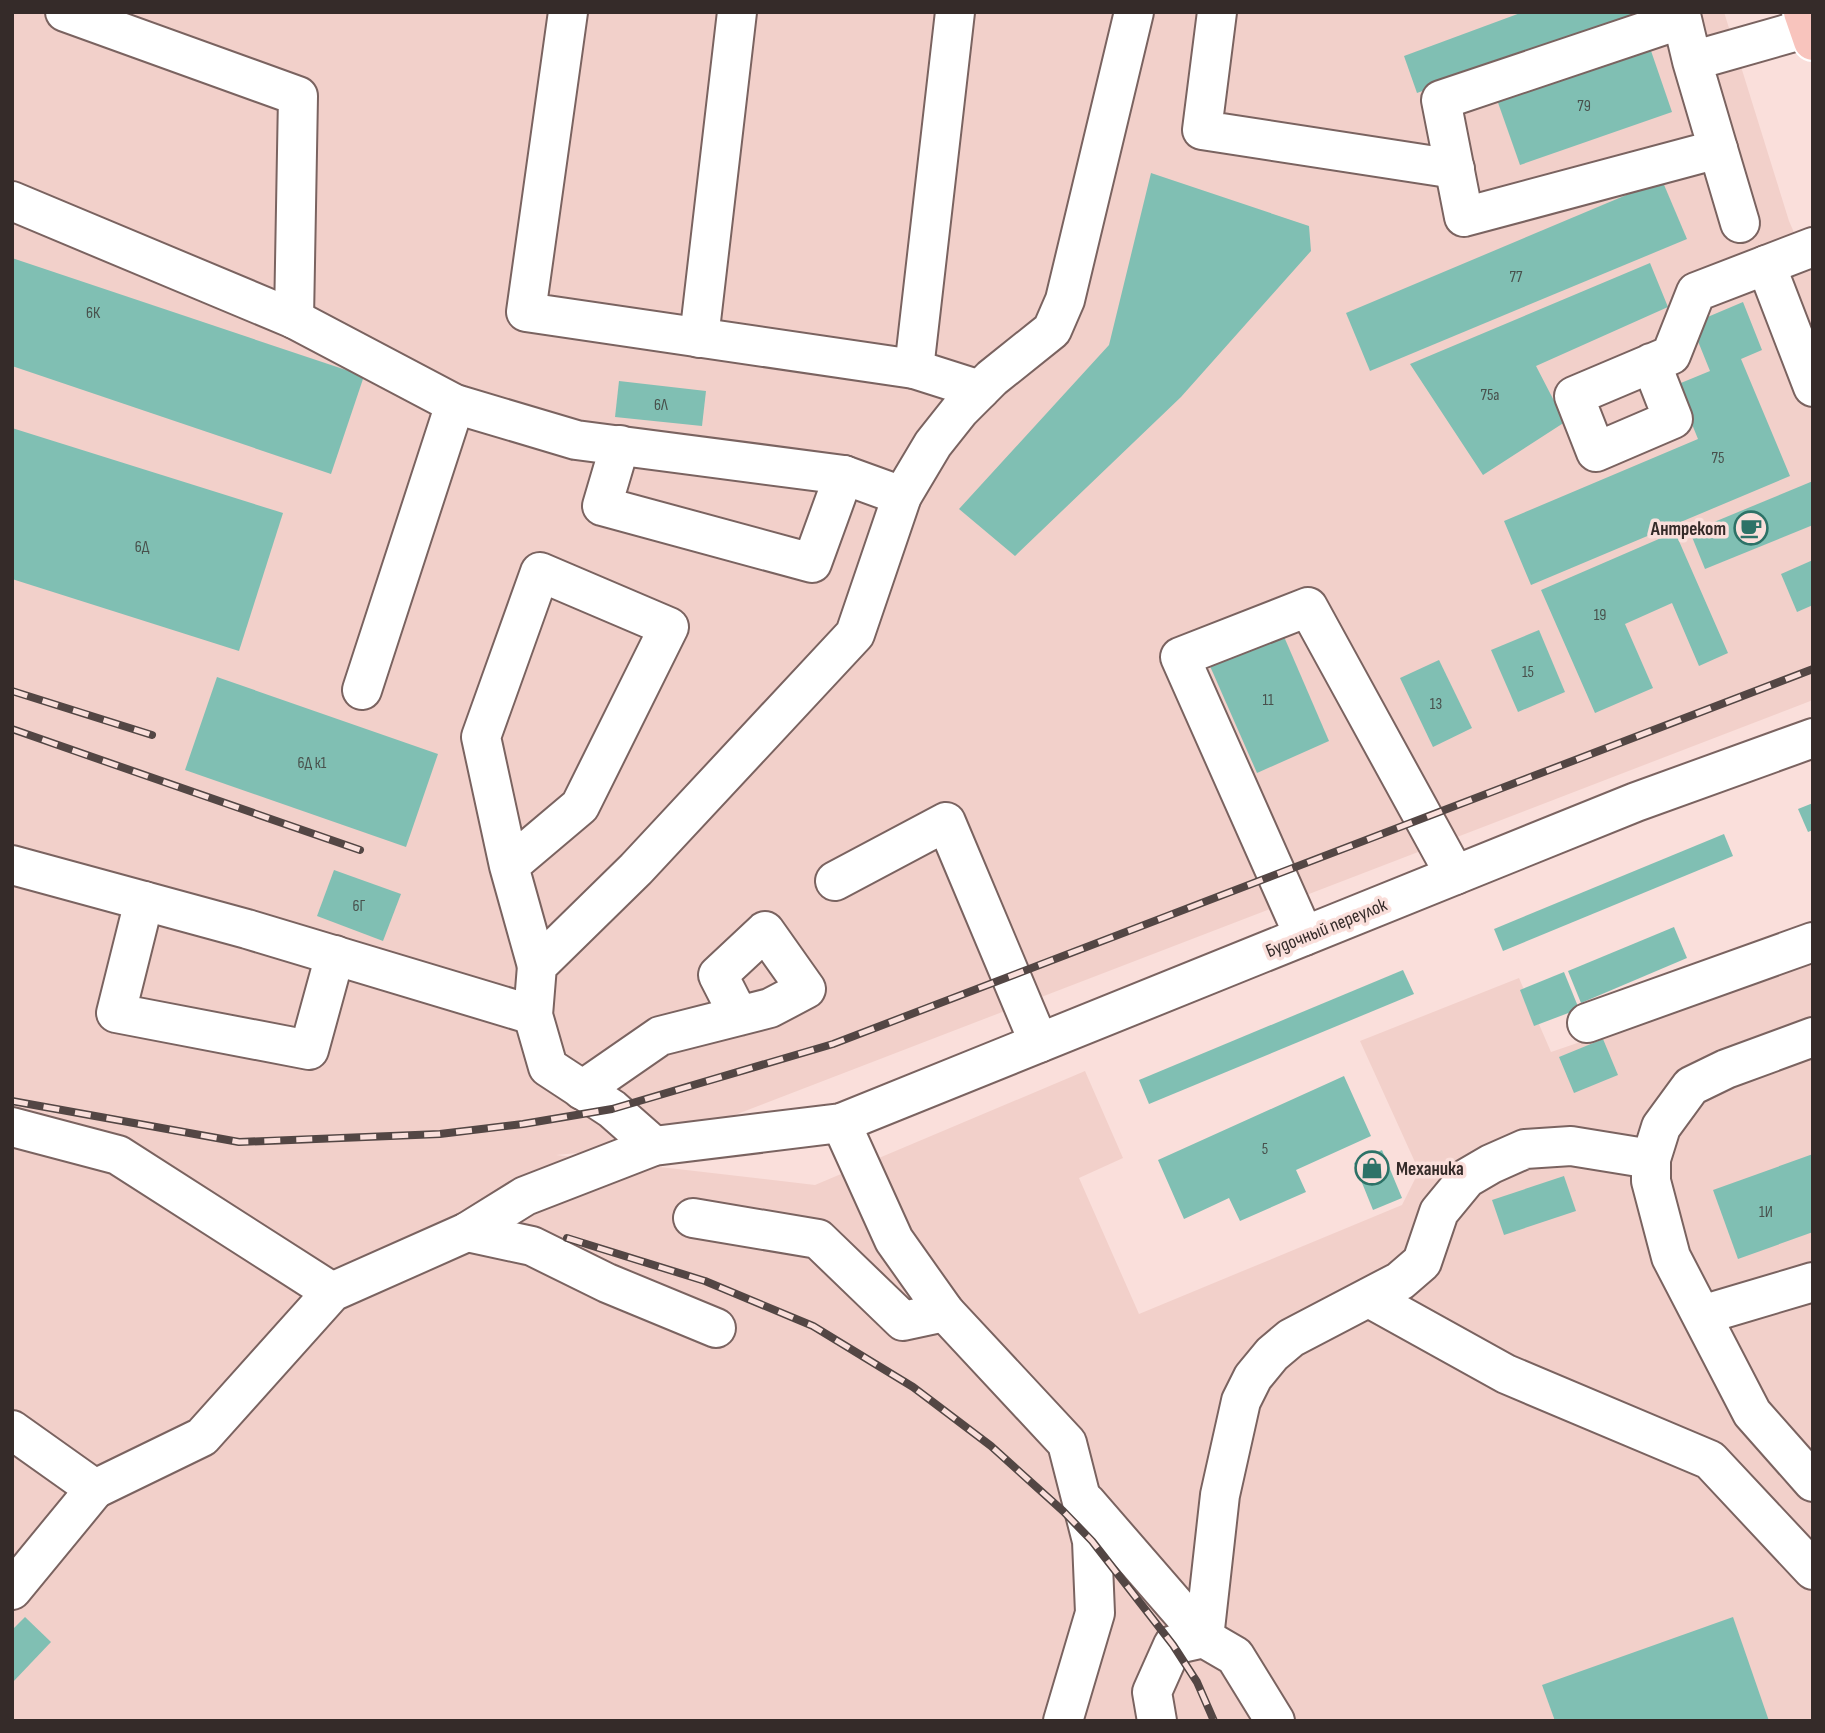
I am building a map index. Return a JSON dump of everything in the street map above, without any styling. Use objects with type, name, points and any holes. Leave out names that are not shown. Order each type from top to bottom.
[{"type":"street","points":[[65,12],[298,96],[293,319]]},
{"type":"street","points":[[568,12],[526,312],[914,369],[980,390]]},
{"type":"street","points":[[699,338],[737,12]]},
{"type":"street","points":[[914,369],[955,12]]},
{"type":"street","points":[[537,966],[636,869],[855,634],[902,496],[933,444],[980,390],[1052,330],[1065,300],[1135,12]]},
{"type":"street","points":[[1217,12],[1202,130],[1455,169]]},
{"type":"street","points":[[1718,149],[1464,217],[1441,100],[1682,19],[1740,223]]},
{"type":"street","points":[[1692,61],[1808,27]]},
{"type":"street","points":[[12,201],[293,319],[454,404],[576,440],[844,475],[902,496]]},
{"type":"street","points":[[1651,363],[1671,355],[1696,292],[1813,247]]},
{"type":"street","points":[[1766,265],[1813,387]]},
{"type":"street","points":[[362,690],[454,404]]},
{"type":"street","points":[[620,445],[602,506],[812,563],[844,475]]},
{"type":"street","points":[[509,866],[580,806],[669,627],[540,572],[481,737],[509,866],[537,966],[533,1015],[548,1067],[612,1109],[654,1146]]},
{"type":"street","points":[[1304,936],[1180,657],[1308,607],[1455,875]]},
{"type":"street","name":"Будочный переулок","points":[[332,1292],[467,1232],[525,1196],[654,1146],[841,1123],[1636,802],[1813,738]]},
{"type":"street","points":[[835,881],[946,822],[1039,1043]]},
{"type":"street","points":[[12,865],[533,1015]]},
{"type":"street","points":[[144,901],[116,1013],[309,1050],[335,956]]},
{"type":"street","points":[[1587,1023],[1813,942]]},
{"type":"street","points":[[582,1090],[660,1036],[739,1016]]},
{"type":"street","points":[[1813,1037],[1726,1069],[1691,1086],[1661,1127],[1651,1159],[1651,1181],[1671,1257],[1752,1413],[1813,1482]]},
{"type":"street","points":[[841,1123],[894,1240],[946,1312],[1067,1443],[1092,1541],[1095,1613],[1063,1721]]},
{"type":"street","points":[[12,1128],[118,1154],[332,1292],[202,1437],[95,1489],[12,1590]]},
{"type":"street","points":[[1204,1638],[1220,1495],[1241,1401],[1253,1377],[1272,1354],[1291,1338],[1400,1282],[1422,1262],[1440,1212],[1467,1178],[1491,1164],[1524,1149],[1571,1146],[1651,1159]]},
{"type":"street","points":[[693,1218],[818,1239],[903,1321],[946,1312]]},
{"type":"street","points":[[467,1232],[532,1246],[607,1283],[716,1328]]},
{"type":"street","points":[[1702,1315],[1813,1282]]},
{"type":"street","points":[[1369,1298],[1506,1374],[1710,1460],[1813,1570]]},
{"type":"street","points":[[12,1430],[95,1489]]},
{"type":"street","points":[[1080,1495],[1204,1638],[1235,1656],[1275,1721]]},
{"type":"street","points":[[1157,1721],[1152,1692],[1173,1644],[1204,1638]]},
{"type":"shaded area","points":[[12,12],[1724,12],[1789,221],[1813,276],[1813,700],[654,1146],[556,1155],[815,1185],[1085,1071],[1123,1158],[1079,1178],[1139,1314],[1402,1205],[1419,1171],[1360,1041],[1519,978],[1551,1052],[1813,963],[1813,1721],[12,1721]]},
{"type":"building","points":[[1523,12],[1637,13],[1417,93],[1404,56]]},
{"type":"building","points":[[1649,45],[1672,112],[1520,165],[1496,97]]},
{"type":"building","points":[[1151,173],[1309,226],[1311,251],[1181,397],[1015,556],[959,509],[1109,345]]},
{"type":"building","points":[[1662,180],[1687,239],[1370,371],[1346,313]]},
{"type":"building","points":[[12,258],[364,376],[331,474],[12,366]]},
{"type":"building","points":[[1650,263],[1668,307],[1536,366],[1565,422],[1483,475],[1410,364]]},
{"type":"building","points":[[1743,302],[1762,350],[1741,359],[1790,476],[1531,585],[1504,521],[1698,439],[1676,385],[1710,371],[1691,324]]},
{"type":"building","points":[[619,381],[706,391],[702,426],[615,417]]},
{"type":"building","points":[[12,428],[283,513],[239,651],[12,579]]},
{"type":"building","name":"Антрекот","points":[[1813,481],[1813,525],[1705,569],[1690,532]]},
{"type":"building","points":[[1675,532],[1728,653],[1699,666],[1672,603],[1625,624],[1653,688],[1595,713],[1541,590]]},
{"type":"building","points":[[1813,560],[1813,605],[1797,612],[1781,574]]},
{"type":"building","points":[[1279,625],[1329,741],[1257,773],[1206,657]]},
{"type":"building","points":[[1539,630],[1565,692],[1518,712],[1491,650]]},
{"type":"building","points":[[1439,660],[1472,728],[1433,747],[1400,678]]},
{"type":"building","points":[[217,677],[438,754],[406,847],[185,770]]},
{"type":"building","points":[[1813,803],[1813,830],[1808,832],[1798,809]]},
{"type":"building","points":[[1724,834],[1733,856],[1503,951],[1494,929]]},
{"type":"building","points":[[334,870],[401,894],[383,941],[317,916]]},
{"type":"building","points":[[1674,927],[1687,958],[1581,1003],[1568,971]]},
{"type":"building","points":[[1403,970],[1414,994],[1149,1104],[1139,1080]]},
{"type":"building","points":[[1564,972],[1579,1009],[1534,1026],[1520,990]]},
{"type":"building","points":[[1603,1039],[1618,1075],[1574,1093],[1559,1057]]},
{"type":"building","points":[[1344,1076],[1371,1136],[1296,1170],[1306,1192],[1240,1221],[1229,1198],[1184,1219],[1158,1160]]},
{"type":"building","points":[[1382,1150],[1402,1198],[1373,1210],[1354,1163]]},
{"type":"building","points":[[1813,1154],[1813,1232],[1738,1259],[1713,1190]]},
{"type":"building","points":[[1564,1176],[1576,1211],[1504,1235],[1492,1200]]},
{"type":"building","points":[[25,1617],[51,1642],[12,1683],[12,1630]]},
{"type":"building","points":[[1733,1617],[1769,1721],[1555,1721],[1542,1685]]},
{"type":"railway","points":[[12,1101],[239,1142],[440,1134],[612,1109],[833,1044],[1813,669]]},
{"type":"railway","points":[[12,691],[152,735]]},
{"type":"railway","points":[[12,729],[360,850]]},
{"type":"railway","points":[[567,1238],[705,1281],[813,1326],[913,1387],[991,1446],[1092,1541],[1173,1645],[1197,1682],[1214,1721]]},
{"type":"place","name":"Антрекот","points":[[1751,528]]},
{"type":"place","name":"Механика","points":[[1372,1168]]}]
